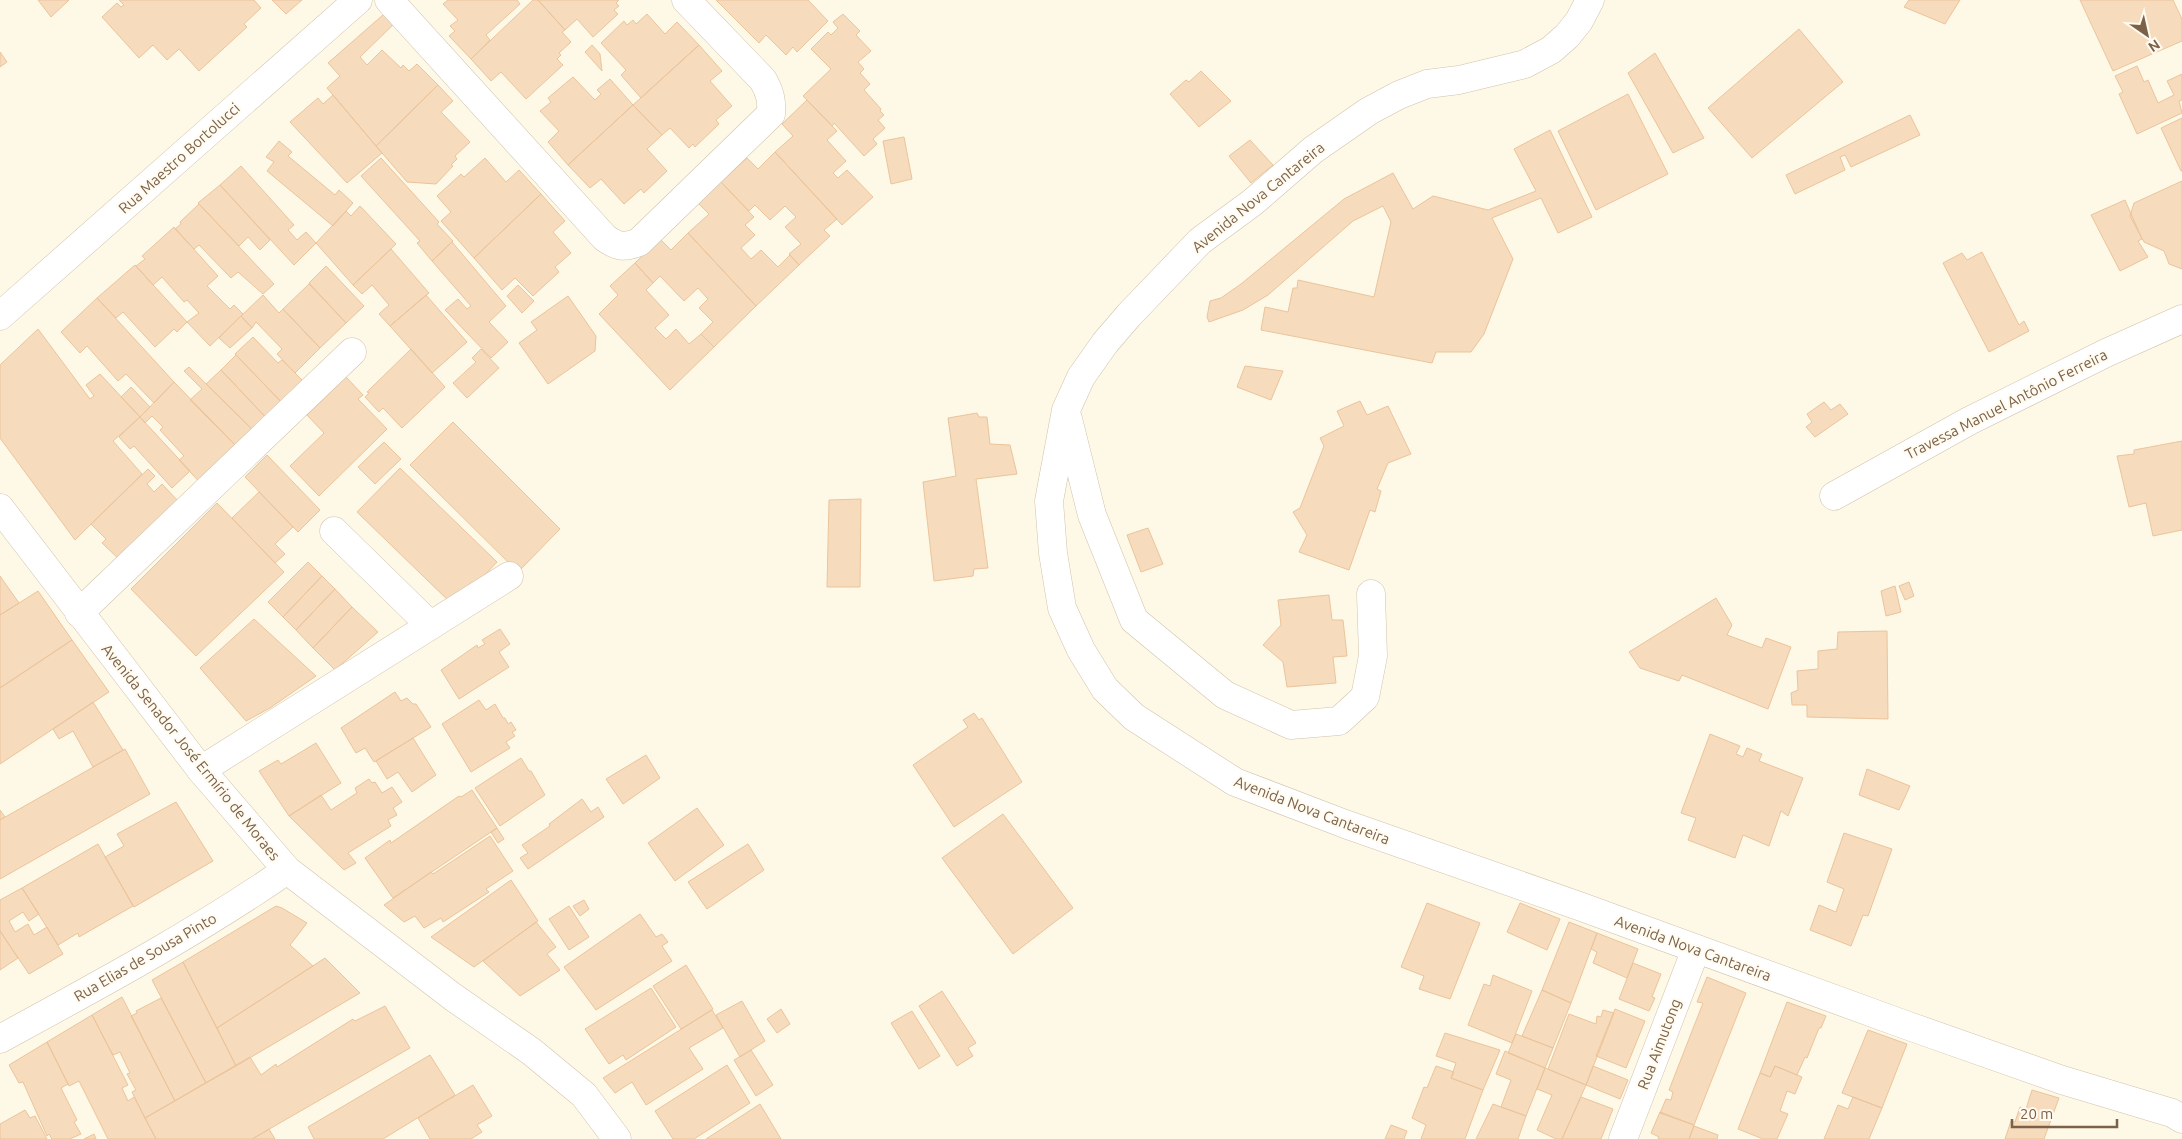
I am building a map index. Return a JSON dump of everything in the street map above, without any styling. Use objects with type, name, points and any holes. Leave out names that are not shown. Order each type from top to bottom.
[{"type":"street","name":"Rua Maestro Bortolucci","points":[[0,316],[358,0]]},
{"type":"street","points":[[389,0],[605,238],[618,247],[628,247],[639,242],[771,114],[772,105],[769,90],[763,80],[686,0]]},
{"type":"street","name":"Avenida Nova Cantareira","points":[[1590,0],[1579,21],[1552,50],[1525,64],[1459,80],[1427,84],[1399,95],[1369,111],[1314,150],[1253,202],[1200,241],[1129,315],[1105,343],[1081,377],[1066,410],[1049,502],[1052,553],[1062,608],[1081,650],[1105,689],[1134,717],[1235,782],[1345,824],[1931,1034],[2062,1080],[2172,1113],[2182,1119]]},
{"type":"street","name":"Travessa Manuel Antônio Ferreira","points":[[1834,496],[1969,421],[2106,353],[2182,319]]},
{"type":"street","points":[[79,613],[352,352]]},
{"type":"street","points":[[1066,410],[1092,515],[1134,620],[1225,695],[1291,725],[1339,721],[1365,697],[1373,656],[1371,594]]},
{"type":"street","name":"Avenida Senador José Ermírio de Moraes","points":[[0,508],[201,770],[287,870],[452,997],[532,1052],[584,1095],[617,1139]]},
{"type":"street","points":[[334,531],[430,625]]},
{"type":"street","points":[[201,770],[509,576]]},
{"type":"street","name":"Rua Elias de Sousa Pinto","points":[[0,1039],[154,954],[246,899],[287,870]]},
{"type":"street","name":"Rua Aimutong","points":[[1623,1139],[1696,949]]},
{"type":"building","points":[[38,0],[69,0],[51,17]]},
{"type":"building","points":[[119,0],[254,0],[261,8],[244,24],[247,27],[199,71],[179,49],[167,60],[153,45],[139,58],[102,17],[117,3],[121,7],[124,5]]},
{"type":"building","points":[[272,0],[302,0],[286,14]]},
{"type":"building","points":[[448,0],[517,0],[520,4],[486,35],[490,40],[471,59],[449,36],[455,31],[450,26],[458,20],[443,4]]},
{"type":"building","points":[[533,0],[538,0],[565,30],[562,32],[571,42],[559,53],[561,55],[557,59],[563,65],[526,99],[501,72],[491,81],[471,59]]},
{"type":"building","points":[[538,0],[619,0],[616,3],[619,6],[614,10],[618,14],[593,37],[577,19],[565,30]]},
{"type":"building","points":[[716,0],[808,0],[828,21],[797,52],[793,47],[786,55],[766,35],[759,43]]},
{"type":"building","points":[[1909,0],[1960,0],[1945,24],[1904,7]]},
{"type":"building","points":[[2080,0],[2173,0],[2182,19],[2182,41],[2113,71]]},
{"type":"building","points":[[392,7],[401,17],[360,57],[367,65],[382,50],[401,68],[403,65],[409,71],[417,64],[438,85],[376,146],[327,88],[340,76],[328,63]]},
{"type":"building","points":[[647,14],[665,34],[677,22],[699,45],[641,98],[621,75],[626,70],[601,43],[624,21],[627,25],[633,20],[636,24]]},
{"type":"building","points":[[843,14],[860,31],[856,35],[871,51],[858,62],[864,69],[860,73],[870,84],[864,90],[884,115],[878,120],[885,128],[873,139],[877,144],[864,156],[834,123],[832,126],[803,96],[831,69],[811,49],[828,32],[831,35],[838,28],[833,22]]},
{"type":"building","points":[[1799,29],[1843,82],[1752,158],[1708,108]]},
{"type":"building","points":[[592,45],[600,54],[602,71],[585,52]]},
{"type":"building","points":[[699,45],[722,71],[710,81],[732,106],[716,120],[719,124],[695,147],[693,144],[689,148],[670,128],[662,135],[633,105]]},
{"type":"building","points":[[0,52],[7,62],[0,67]]},
{"type":"building","points":[[1655,53],[1704,138],[1673,153],[1628,73]]},
{"type":"building","points":[[2137,66],[2144,82],[2148,80],[2158,103],[2174,95],[2167,81],[2182,74],[2182,100],[2179,101],[2182,113],[2137,134],[2119,94],[2123,92],[2115,76]]},
{"type":"building","points":[[1201,71],[1231,101],[1199,127],[1170,94],[1186,80],[1189,82]]},
{"type":"building","points":[[573,77],[595,100],[601,94],[597,90],[610,79],[633,105],[568,165],[548,142],[559,131],[540,111],[551,102],[548,98]]},
{"type":"building","points":[[438,85],[453,101],[441,112],[470,142],[455,156],[457,159],[451,165],[453,166],[436,184],[407,182],[376,146]]},
{"type":"building","points":[[1628,94],[1668,174],[1596,210],[1558,131]]},
{"type":"building","points":[[333,95],[382,153],[347,183],[290,122],[318,98],[323,104]]},
{"type":"building","points":[[807,100],[837,131],[827,140],[846,161],[833,173],[838,178],[847,170],[873,197],[842,225],[775,152],[793,136],[782,124]]},
{"type":"building","points":[[633,105],[662,135],[647,149],[667,171],[644,193],[641,189],[624,204],[601,179],[590,188],[568,165]]},
{"type":"building","points":[[1910,115],[1920,135],[1851,167],[1845,155],[1840,157],[1845,170],[1795,194],[1786,175]]},
{"type":"building","points":[[2182,118],[2182,171],[2181,171],[2161,128]]},
{"type":"building","points":[[1550,130],[1592,217],[1558,233],[1541,198],[1492,218],[1513,259],[1484,334],[1471,352],[1436,352],[1432,363],[1261,330],[1265,307],[1288,312],[1293,288],[1297,288],[1298,280],[1374,297],[1391,222],[1383,206],[1353,221],[1268,295],[1243,310],[1209,322],[1207,317],[1210,301],[1221,298],[1241,284],[1344,199],[1393,173],[1413,209],[1433,196],[1488,210],[1536,191],[1514,149]]},
{"type":"building","points":[[904,137],[912,179],[891,184],[883,141]]},
{"type":"building","points":[[1250,140],[1273,165],[1251,183],[1229,156]]},
{"type":"building","points":[[279,141],[292,152],[288,156],[335,195],[339,190],[353,203],[333,226],[267,171],[274,162],[266,157]]},
{"type":"building","points":[[775,152],[837,219],[824,230],[830,236],[799,265],[789,254],[801,244],[785,227],[796,217],[785,206],[770,220],[755,205],[749,211],[721,182],[747,158],[758,169]]},
{"type":"building","points":[[381,158],[439,222],[437,224],[453,241],[432,261],[417,243],[420,241],[361,176]]},
{"type":"building","points":[[485,158],[506,182],[519,170],[541,194],[474,258],[441,221],[451,212],[437,196],[461,174],[464,177]]},
{"type":"building","points":[[241,166],[294,225],[288,230],[297,240],[306,232],[316,243],[294,265],[220,185]]},
{"type":"building","points":[[2182,181],[2182,269],[2169,264],[2164,251],[2144,242],[2130,216],[2134,203]]},
{"type":"building","points":[[721,182],[754,217],[745,225],[755,235],[741,248],[751,259],[761,250],[778,267],[790,255],[799,265],[756,306],[688,233],[709,214],[698,203]]},
{"type":"building","points":[[220,185],[270,240],[260,250],[248,237],[239,246],[198,203]]},
{"type":"building","points":[[541,194],[565,221],[553,232],[571,253],[555,267],[559,272],[533,296],[515,278],[502,290],[474,258]]},
{"type":"building","points":[[2125,200],[2142,239],[2138,241],[2148,257],[2120,271],[2091,215]]},
{"type":"building","points":[[199,204],[274,284],[263,294],[238,272],[231,278],[199,245],[194,249],[175,229]]},
{"type":"building","points":[[360,206],[396,244],[353,285],[316,243],[346,211],[351,216]]},
{"type":"building","points":[[174,227],[218,276],[207,286],[230,309],[234,305],[243,314],[210,346],[187,322],[199,313],[187,300],[184,302],[162,277],[153,285],[136,266],[145,259],[142,256]]},
{"type":"building","points":[[688,233],[756,306],[714,347],[701,334],[713,322],[699,308],[708,299],[698,288],[684,301],[660,276],[653,283],[635,263],[660,239],[671,250]]},
{"type":"building","points":[[452,242],[506,306],[489,322],[508,342],[491,358],[445,310],[458,299],[467,309],[471,306],[432,261]]},
{"type":"building","points":[[391,249],[429,293],[390,326],[379,314],[389,305],[372,285],[362,294],[353,285]]},
{"type":"building","points":[[1982,252],[2019,325],[2024,321],[2029,331],[1989,352],[1943,263],[1962,253],[1967,260]]},
{"type":"building","points":[[635,263],[653,283],[646,290],[669,315],[655,328],[666,339],[676,329],[689,344],[701,334],[714,347],[670,390],[599,314],[618,295],[610,286]]},
{"type":"building","points":[[135,265],[187,322],[177,332],[174,329],[155,347],[123,312],[116,318],[97,298]]},
{"type":"building","points":[[326,266],[364,306],[346,323],[309,283]]},
{"type":"building","points":[[309,284],[346,323],[320,348],[283,309]]},
{"type":"building","points":[[518,285],[534,301],[522,313],[507,296]]},
{"type":"building","points":[[263,295],[279,313],[283,309],[320,348],[295,373],[277,354],[282,349],[256,322],[252,328],[241,316]]},
{"type":"building","points":[[426,295],[467,342],[432,373],[390,326]]},
{"type":"building","points":[[568,296],[596,336],[595,351],[548,384],[519,343],[537,330],[531,322]]},
{"type":"building","points":[[97,298],[174,382],[154,403],[126,374],[118,381],[87,346],[80,353],[61,332]]},
{"type":"building","points":[[241,316],[252,328],[230,348],[219,338]]},
{"type":"building","points":[[38,329],[90,399],[94,396],[86,385],[100,374],[140,417],[113,441],[142,474],[75,540],[0,438],[0,365]]},
{"type":"building","points":[[253,337],[278,363],[282,360],[310,388],[288,409],[235,354]]},
{"type":"building","points":[[411,349],[445,387],[402,428],[383,408],[379,412],[365,397],[369,393],[367,392]]},
{"type":"building","points":[[481,349],[499,368],[467,398],[453,383],[476,362],[472,358]]},
{"type":"building","points":[[236,355],[288,409],[272,424],[221,370]]},
{"type":"building","points":[[1245,366],[1283,371],[1271,400],[1237,387]]},
{"type":"building","points":[[189,367],[259,436],[242,452],[190,400],[202,389],[184,371]]},
{"type":"building","points":[[221,370],[272,424],[259,436],[206,384]]},
{"type":"building","points":[[346,377],[363,395],[358,399],[387,429],[319,496],[290,466],[324,433],[307,415]]},
{"type":"building","points":[[174,382],[242,452],[205,488],[179,460],[184,456],[160,430],[163,427],[152,416],[145,423],[140,417]]},
{"type":"building","points":[[131,387],[150,407],[140,417],[121,397]]},
{"type":"building","points":[[1360,401],[1367,415],[1388,406],[1411,454],[1388,463],[1377,489],[1381,491],[1375,512],[1370,510],[1349,570],[1299,552],[1307,535],[1293,512],[1300,508],[1324,446],[1320,438],[1344,426],[1337,411]]},
{"type":"building","points":[[1824,402],[1831,410],[1840,404],[1848,414],[1815,437],[1806,427],[1812,422],[1807,414]]},
{"type":"building","points":[[977,413],[979,417],[987,417],[990,444],[1010,445],[1017,474],[976,479],[988,568],[974,569],[973,576],[934,581],[923,482],[956,476],[948,418]]},
{"type":"building","points":[[140,417],[190,471],[172,488],[134,446],[130,449],[119,437]]},
{"type":"building","points":[[453,422],[560,529],[518,572],[410,465]]},
{"type":"building","points":[[2182,441],[2182,530],[2153,536],[2146,503],[2129,507],[2117,456],[2134,454],[2134,450]]},
{"type":"building","points":[[384,442],[401,459],[375,484],[358,467]]},
{"type":"building","points":[[267,455],[320,510],[298,532],[245,477]]},
{"type":"building","points":[[400,468],[497,562],[455,607],[357,512]]},
{"type":"building","points":[[148,469],[155,476],[147,484],[154,492],[162,484],[179,502],[121,561],[102,543],[106,539],[91,524]]},
{"type":"building","points":[[259,492],[293,527],[275,544],[285,554],[275,563],[232,518]]},
{"type":"building","points":[[861,499],[860,587],[827,587],[829,500]]},
{"type":"building","points":[[217,503],[284,572],[196,656],[131,589]]},
{"type":"building","points":[[1148,528],[1163,564],[1141,572],[1127,535]]},
{"type":"building","points":[[308,562],[322,576],[283,617],[268,602]]},
{"type":"building","points":[[0,576],[19,603],[0,615]]},
{"type":"building","points":[[322,576],[335,589],[296,630],[283,617]]},
{"type":"building","points":[[1909,582],[1914,596],[1905,600],[1899,586]]},
{"type":"building","points":[[1895,586],[1901,612],[1886,616],[1881,591]]},
{"type":"building","points":[[335,589],[352,607],[313,648],[296,630]]},
{"type":"building","points":[[38,591],[72,640],[0,688],[0,615]]},
{"type":"building","points":[[1329,595],[1332,620],[1343,620],[1347,656],[1333,657],[1336,683],[1287,687],[1283,662],[1263,645],[1281,625],[1278,600]]},
{"type":"building","points":[[1716,598],[1732,625],[1727,635],[1762,648],[1766,638],[1791,647],[1768,709],[1682,675],[1679,681],[1640,668],[1629,652]]},
{"type":"building","points":[[352,607],[378,632],[335,670],[313,648]]},
{"type":"building","points":[[254,619],[316,676],[270,708],[246,721],[200,668]]},
{"type":"building","points":[[500,629],[510,644],[499,652],[509,667],[459,699],[441,670],[477,645],[478,648],[485,644],[482,640]]},
{"type":"building","points":[[1887,631],[1888,719],[1807,717],[1807,705],[1792,705],[1791,693],[1798,690],[1797,671],[1818,669],[1818,651],[1837,649],[1838,632]]},
{"type":"building","points":[[72,640],[109,692],[0,764],[0,688]]},
{"type":"building","points":[[395,692],[401,701],[407,698],[413,704],[416,704],[431,727],[374,762],[365,748],[356,753],[341,728]]},
{"type":"building","points":[[479,700],[486,710],[495,704],[503,718],[505,718],[508,724],[511,722],[516,730],[512,732],[515,736],[506,742],[510,748],[471,772],[442,724]]},
{"type":"building","points":[[93,702],[123,750],[93,767],[73,731],[59,739],[53,729]]},
{"type":"building","points":[[974,713],[979,720],[982,718],[1022,782],[954,827],[913,765],[968,727],[963,720]]},
{"type":"building","points":[[1710,734],[1740,746],[1736,754],[1743,757],[1747,748],[1762,754],[1759,761],[1803,778],[1788,816],[1781,811],[1769,846],[1743,835],[1735,858],[1688,840],[1696,818],[1681,813]]},
{"type":"building","points":[[413,738],[436,775],[412,792],[398,772],[387,779],[376,761]]},
{"type":"building","points":[[316,743],[341,783],[289,816],[259,771],[278,760],[281,764]]},
{"type":"building","points":[[125,749],[150,794],[0,879],[0,820]]},
{"type":"building","points":[[646,755],[660,778],[623,804],[606,779]]},
{"type":"building","points":[[521,758],[545,795],[500,826],[475,788]]},
{"type":"building","points":[[1867,769],[1910,786],[1899,810],[1859,795]]},
{"type":"building","points":[[369,779],[372,783],[375,782],[382,793],[392,787],[402,802],[393,808],[397,815],[388,820],[391,826],[348,853],[356,863],[344,870],[289,816],[321,795],[331,810],[357,793],[355,788]]},
{"type":"building","points":[[472,790],[497,828],[393,898],[365,858],[390,840],[391,843],[459,796],[461,797]]},
{"type":"building","points":[[582,799],[591,812],[598,807],[604,817],[528,869],[520,858],[528,853],[522,845],[550,826],[549,824]]},
{"type":"building","points":[[176,802],[213,861],[134,907],[105,857],[124,846],[117,834]]},
{"type":"building","points":[[697,808],[724,845],[675,881],[648,843]]},
{"type":"building","points":[[0,810],[5,817],[0,820]]},
{"type":"building","points":[[1003,814],[1073,908],[1013,954],[942,858]]},
{"type":"building","points":[[497,828],[504,839],[498,843],[491,832]]},
{"type":"building","points":[[1844,833],[1892,849],[1868,916],[1863,915],[1851,946],[1810,930],[1819,905],[1836,912],[1844,889],[1827,882]]},
{"type":"building","points":[[490,836],[513,871],[486,889],[489,892],[443,922],[441,918],[424,928],[415,916],[404,922],[384,905],[431,872],[433,874]]},
{"type":"building","points":[[98,844],[133,906],[79,937],[78,933],[58,945],[22,888]]},
{"type":"building","points":[[748,844],[764,870],[707,909],[688,882]]},
{"type":"building","points":[[511,880],[538,921],[474,967],[431,937]]},
{"type":"building","points":[[22,888],[39,914],[29,921],[23,912],[9,921],[15,932],[28,924],[34,935],[47,927],[63,954],[29,974],[0,931],[0,900]]},
{"type":"building","points":[[584,900],[589,909],[580,916],[573,906]]},
{"type":"building","points":[[1427,903],[1480,923],[1450,999],[1419,989],[1424,976],[1401,967]]},
{"type":"building","points":[[1520,903],[1560,919],[1547,950],[1507,932]]},
{"type":"building","points":[[276,906],[307,923],[290,945],[313,966],[217,1028],[183,962]]},
{"type":"building","points":[[569,906],[589,937],[569,950],[549,919]]},
{"type":"building","points":[[640,914],[656,937],[662,934],[668,942],[662,946],[672,961],[596,1010],[564,967]]},
{"type":"building","points":[[536,922],[556,947],[547,954],[560,970],[520,996],[483,961]]},
{"type":"building","points":[[1569,922],[1597,933],[1571,1003],[1542,990]]},
{"type":"building","points":[[0,931],[18,958],[0,970]]},
{"type":"building","points":[[1597,933],[1638,949],[1627,978],[1593,963],[1597,952],[1591,949]]},
{"type":"building","points":[[325,958],[360,993],[236,1066],[217,1028]]},
{"type":"building","points":[[183,962],[236,1066],[206,1083],[152,980]]},
{"type":"building","points":[[1633,963],[1661,974],[1652,997],[1655,998],[1649,1011],[1619,999]]},
{"type":"building","points":[[686,965],[713,1009],[681,1029],[653,986]]},
{"type":"building","points":[[1493,975],[1532,991],[1512,1043],[1468,1025],[1484,984],[1490,986]]},
{"type":"building","points":[[1707,977],[1746,993],[1694,1125],[1660,1113],[1666,1099],[1671,1100],[1673,1092],[1669,1090],[1703,1003],[1697,1002]]},
{"type":"building","points":[[651,988],[676,1027],[626,1060],[623,1055],[609,1064],[585,1029]]},
{"type":"building","points":[[1542,990],[1571,1003],[1553,1048],[1522,1036]]},
{"type":"building","points":[[942,991],[976,1043],[968,1048],[973,1056],[957,1066],[919,1006]]},
{"type":"building","points":[[122,997],[175,1101],[145,1118],[132,1092],[136,1090],[127,1074],[130,1073],[120,1052],[113,1055],[92,1015]]},
{"type":"building","points":[[161,998],[206,1083],[175,1101],[131,1016],[137,1013],[136,1011]]},
{"type":"building","points":[[742,1001],[765,1041],[740,1057],[716,1015]]},
{"type":"building","points":[[1787,1002],[1826,1016],[1797,1075],[1775,1066],[1770,1077],[1760,1073]]},
{"type":"building","points":[[385,1006],[410,1048],[252,1139],[156,1139],[145,1118],[250,1057],[261,1075],[276,1064],[277,1067],[353,1019],[355,1021]]},
{"type":"building","points":[[781,1009],[790,1024],[777,1033],[767,1019]]},
{"type":"building","points":[[1615,1009],[1645,1021],[1626,1068],[1596,1056]]},
{"type":"building","points":[[712,1010],[723,1028],[689,1048],[703,1069],[646,1105],[632,1082],[615,1093],[603,1078]]},
{"type":"building","points":[[1603,1010],[1614,1013],[1586,1085],[1548,1069],[1569,1014],[1596,1024],[1597,1016],[1601,1017]]},
{"type":"building","points":[[912,1011],[940,1056],[919,1069],[891,1023]]},
{"type":"building","points":[[92,1015],[128,1085],[122,1088],[128,1101],[134,1097],[156,1139],[108,1139],[79,1081],[69,1086],[47,1042]]},
{"type":"building","points":[[1868,1030],[1907,1044],[1882,1108],[1842,1093]]},
{"type":"building","points":[[1445,1033],[1500,1050],[1483,1090],[1451,1078],[1456,1063],[1436,1056]]},
{"type":"building","points":[[1516,1034],[1553,1048],[1545,1068],[1508,1053]]},
{"type":"building","points":[[47,1042],[68,1084],[61,1088],[77,1120],[74,1122],[81,1134],[70,1139],[52,1139],[49,1134],[47,1136],[23,1082],[19,1083],[9,1065]]},
{"type":"building","points":[[751,1050],[773,1085],[756,1096],[734,1060]]},
{"type":"building","points":[[1505,1051],[1545,1068],[1526,1116],[1501,1107],[1511,1080],[1496,1074]]},
{"type":"building","points":[[430,1055],[455,1095],[383,1139],[314,1139],[308,1127]]},
{"type":"building","points":[[727,1065],[750,1103],[694,1139],[673,1139],[655,1111]]},
{"type":"building","points":[[1436,1066],[1454,1072],[1451,1078],[1483,1090],[1465,1139],[1421,1139],[1426,1125],[1412,1118],[1424,1087],[1427,1088]]},
{"type":"building","points":[[1593,1066],[1628,1080],[1620,1099],[1586,1085]]},
{"type":"building","points":[[1775,1066],[1802,1077],[1795,1094],[1787,1091],[1780,1111],[1788,1114],[1777,1139],[1763,1139],[1738,1129],[1760,1073],[1770,1077]]},
{"type":"building","points":[[1545,1068],[1586,1085],[1562,1139],[1556,1139],[1537,1130],[1552,1095],[1537,1089]]},
{"type":"building","points":[[473,1085],[492,1116],[477,1125],[482,1132],[471,1139],[430,1139],[418,1118]]},
{"type":"building","points":[[2032,1090],[2059,1098],[2044,1139],[2005,1139],[2011,1121],[2015,1122],[2020,1107],[2026,1109]]},
{"type":"building","points":[[1581,1097],[1613,1109],[1601,1139],[1562,1139]]},
{"type":"building","points":[[1853,1097],[1882,1108],[1869,1139],[1824,1139],[1838,1105],[1848,1109]]},
{"type":"building","points":[[760,1104],[781,1139],[706,1139]]},
{"type":"building","points":[[1493,1104],[1526,1116],[1518,1139],[1476,1139]]},
{"type":"building","points":[[25,1110],[30,1118],[35,1116],[47,1139],[0,1139],[0,1124]]},
{"type":"building","points":[[1660,1112],[1694,1125],[1689,1139],[1658,1139],[1659,1137],[1651,1133]]},
{"type":"building","points":[[1391,1125],[1407,1131],[1404,1139],[1385,1139]]},
{"type":"building","points":[[1694,1126],[1718,1135],[1717,1139],[1689,1139]]},
{"type":"building","points":[[269,1129],[275,1139],[252,1139],[266,1131]]},
{"type":"building","points":[[94,1134],[96,1139],[84,1139]]}]
